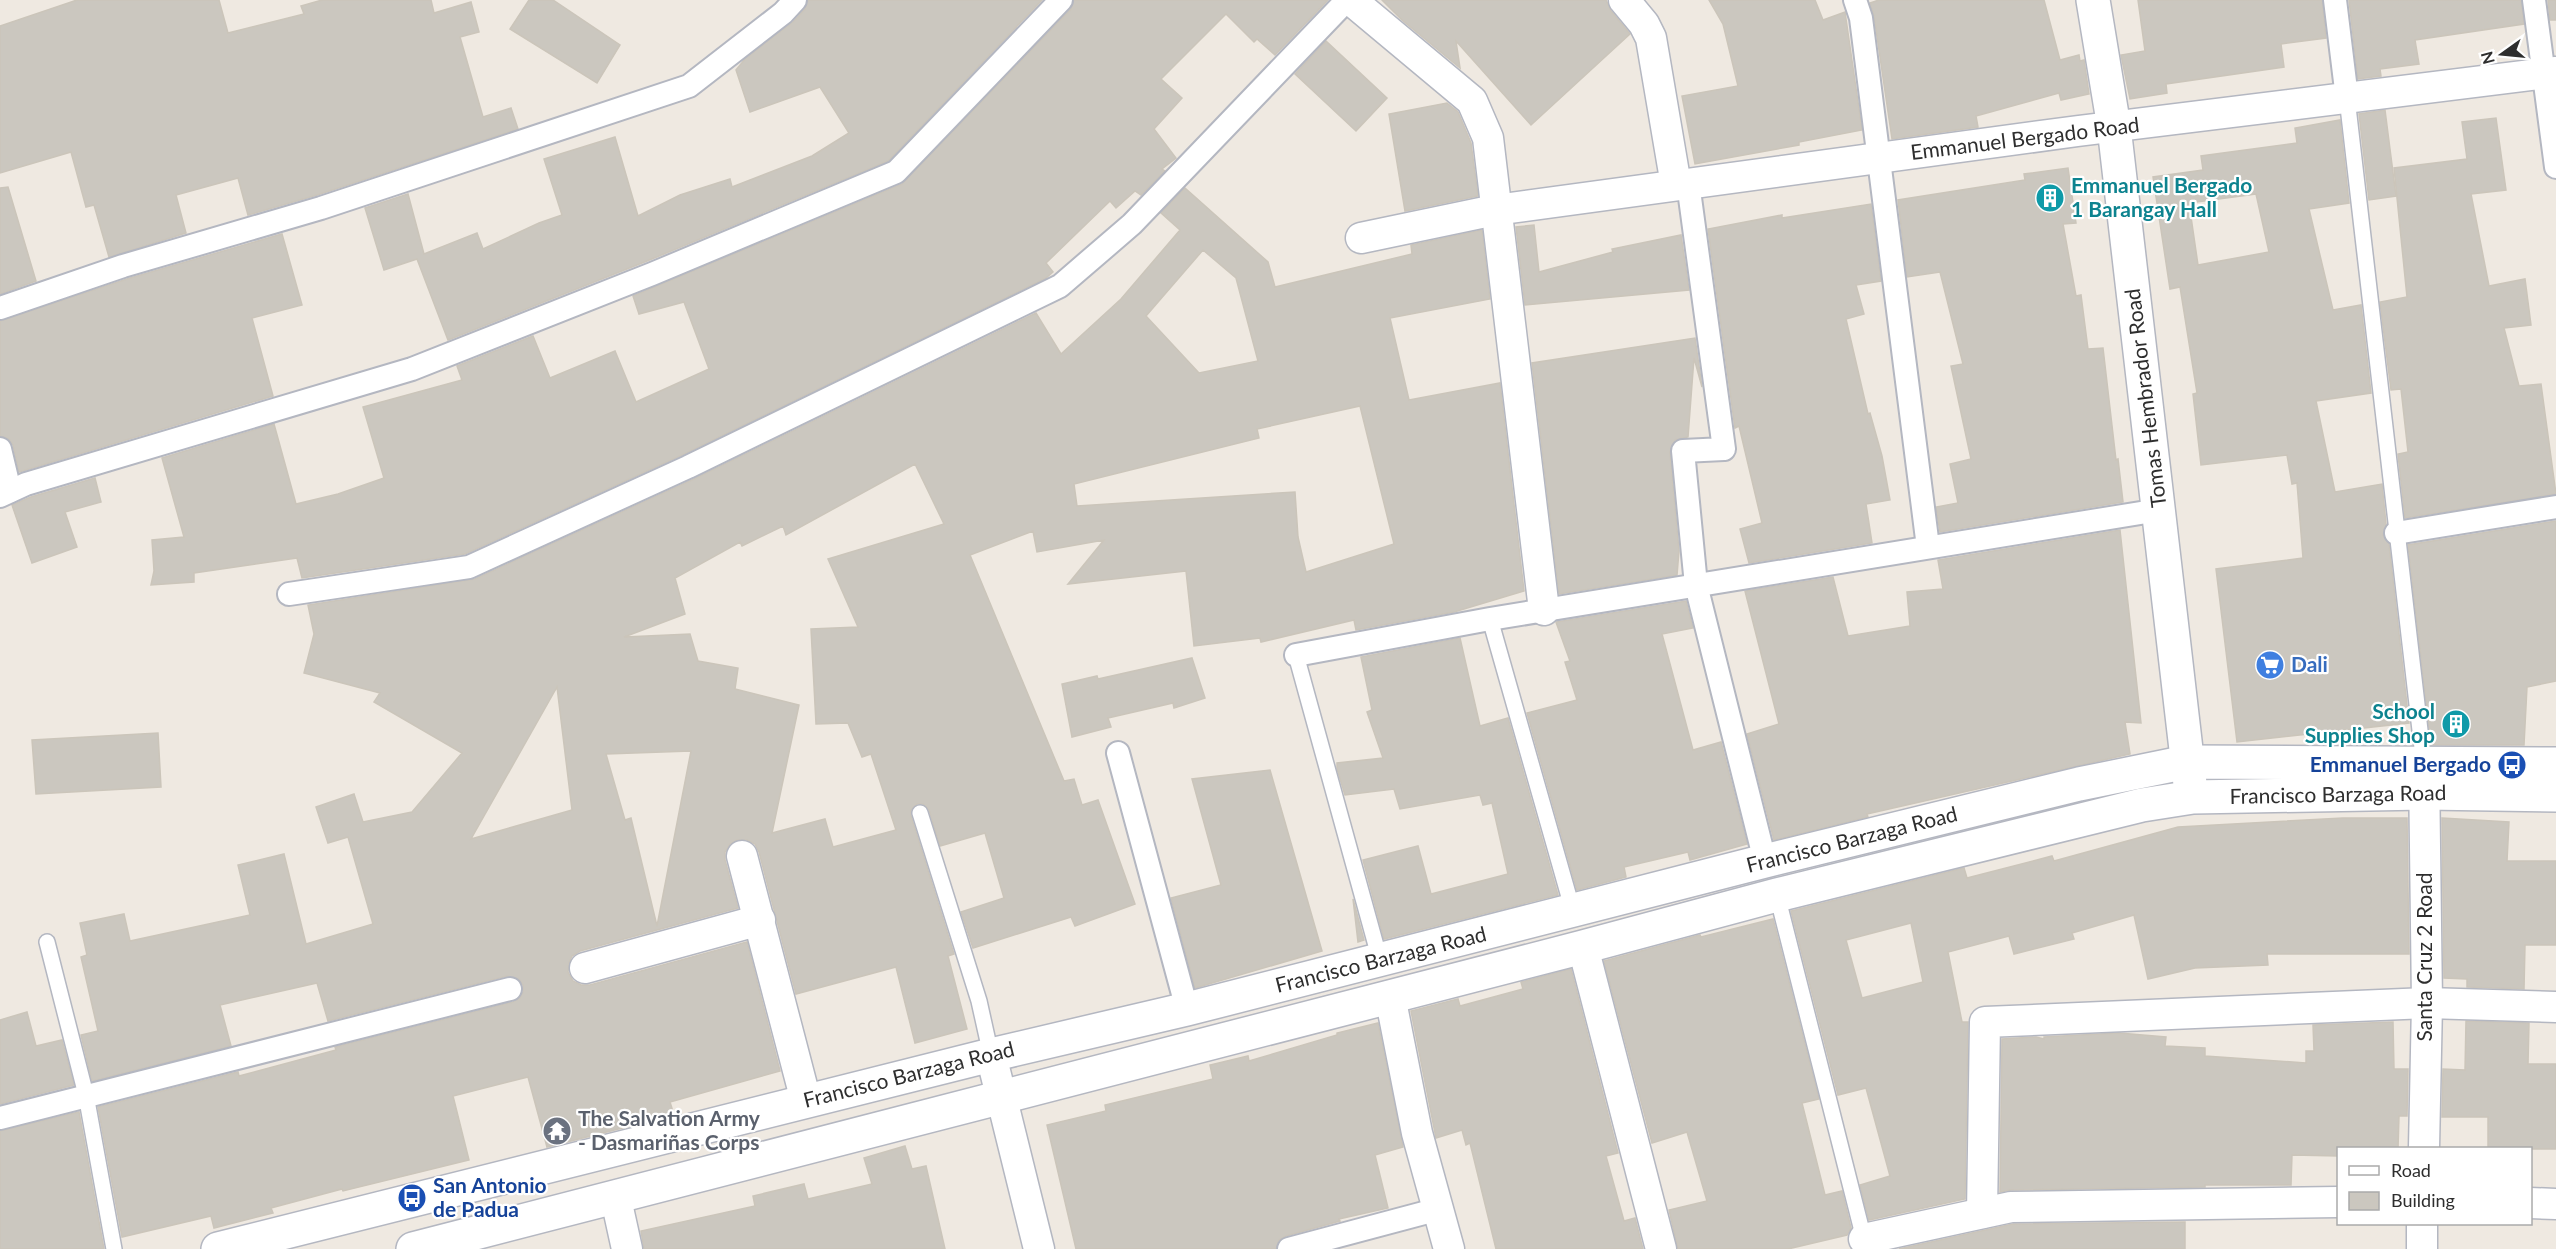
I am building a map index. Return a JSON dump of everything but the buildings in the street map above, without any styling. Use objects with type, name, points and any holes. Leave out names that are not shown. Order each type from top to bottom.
[{"type":"street","points":[[0,308],[123,266],[321,208],[689,86],[783,13],[795,0]]},
{"type":"street","points":[[0,448],[5,493],[26,484],[412,369],[652,274],[896,172],[1061,0]]},
{"type":"street","points":[[290,594],[469,567],[688,467],[1060,286],[1132,224],[1349,0],[1472,101],[1488,138],[1544,610]]},
{"type":"street","points":[[1624,0],[1644,24],[1651,38],[1682,184],[1724,449],[1683,452],[1696,585],[1766,861]]},
{"type":"street","points":[[1855,0],[1861,18],[1928,547]]},
{"type":"street","name":"Tomas Hembrador Road","points":[[2093,0],[2114,127],[2187,762],[2193,797]]},
{"type":"street","points":[[2335,0],[2347,98]]},
{"type":"street","points":[[2534,0],[2551,72],[2556,167]]},
{"type":"street","name":"Emmanuel Bergado Road","points":[[1361,238],[1495,210],[2114,127],[2551,72]]},
{"type":"street","points":[[2396,533],[2556,507]]},
{"type":"street","points":[[1296,655],[1490,619],[2159,510]]},
{"type":"street","points":[[1118,753],[1187,1009]]},
{"type":"street","name":"Francisco Barzaga Road","points":[[218,1249],[991,1055],[1187,1009],[1766,861],[2079,784],[2187,762],[2424,779],[2556,795]]},
{"type":"street","name":"Francisco Barzaga Road","points":[[413,1249],[1777,895],[2142,805],[2193,797],[2424,779],[2556,764]]},
{"type":"street","name":"Santa Cruz 2 Road","points":[[2424,779],[2427,1003],[2424,1147]]},
{"type":"street","points":[[742,856],[806,1101]]},
{"type":"street","points":[[585,968],[760,920]]},
{"type":"street","points":[[1583,947],[1661,1249]]},
{"type":"street","points":[[0,1118],[510,989]]},
{"type":"street","points":[[1390,996],[1417,1133],[1449,1249]]},
{"type":"street","points":[[1982,1213],[1985,1022],[2427,1003],[2556,1007]]},
{"type":"street","points":[[991,1055],[1039,1249]]},
{"type":"street","points":[[615,1198],[627,1249]]},
{"type":"street","points":[[1864,1239],[2011,1207],[2337,1202]]},
{"type":"street","points":[[2532,1203],[2556,1204]]},
{"type":"street","points":[[1289,1249],[1439,1209]]},
{"type":"street","points":[[2422,1225],[2422,1249]]},
{"type":"lane","points":[[2347,98],[2424,779]]},
{"type":"lane","points":[[1490,619],[1573,911]]},
{"type":"lane","points":[[1296,655],[1380,960]]},
{"type":"lane","points":[[920,813],[979,1001],[991,1055]]},
{"type":"lane","points":[[1777,895],[1864,1239]]},
{"type":"lane","points":[[47,942],[86,1095],[114,1249]]},
{"type":"place","name":"Emmanuel Bergado 1 Barangay Hall","points":[[2050,198]]},
{"type":"place","name":"Dali","points":[[2270,665]]},
{"type":"place","name":"School Supplies Shop","points":[[2456,724]]},
{"type":"place","name":"Emmanuel Bergado","points":[[2512,765]]},
{"type":"place","name":"The Salvation Army - Dasmariñas Corps","points":[[557,1131]]},
{"type":"place","name":"San Antonio de Padua","points":[[412,1198]]}]
